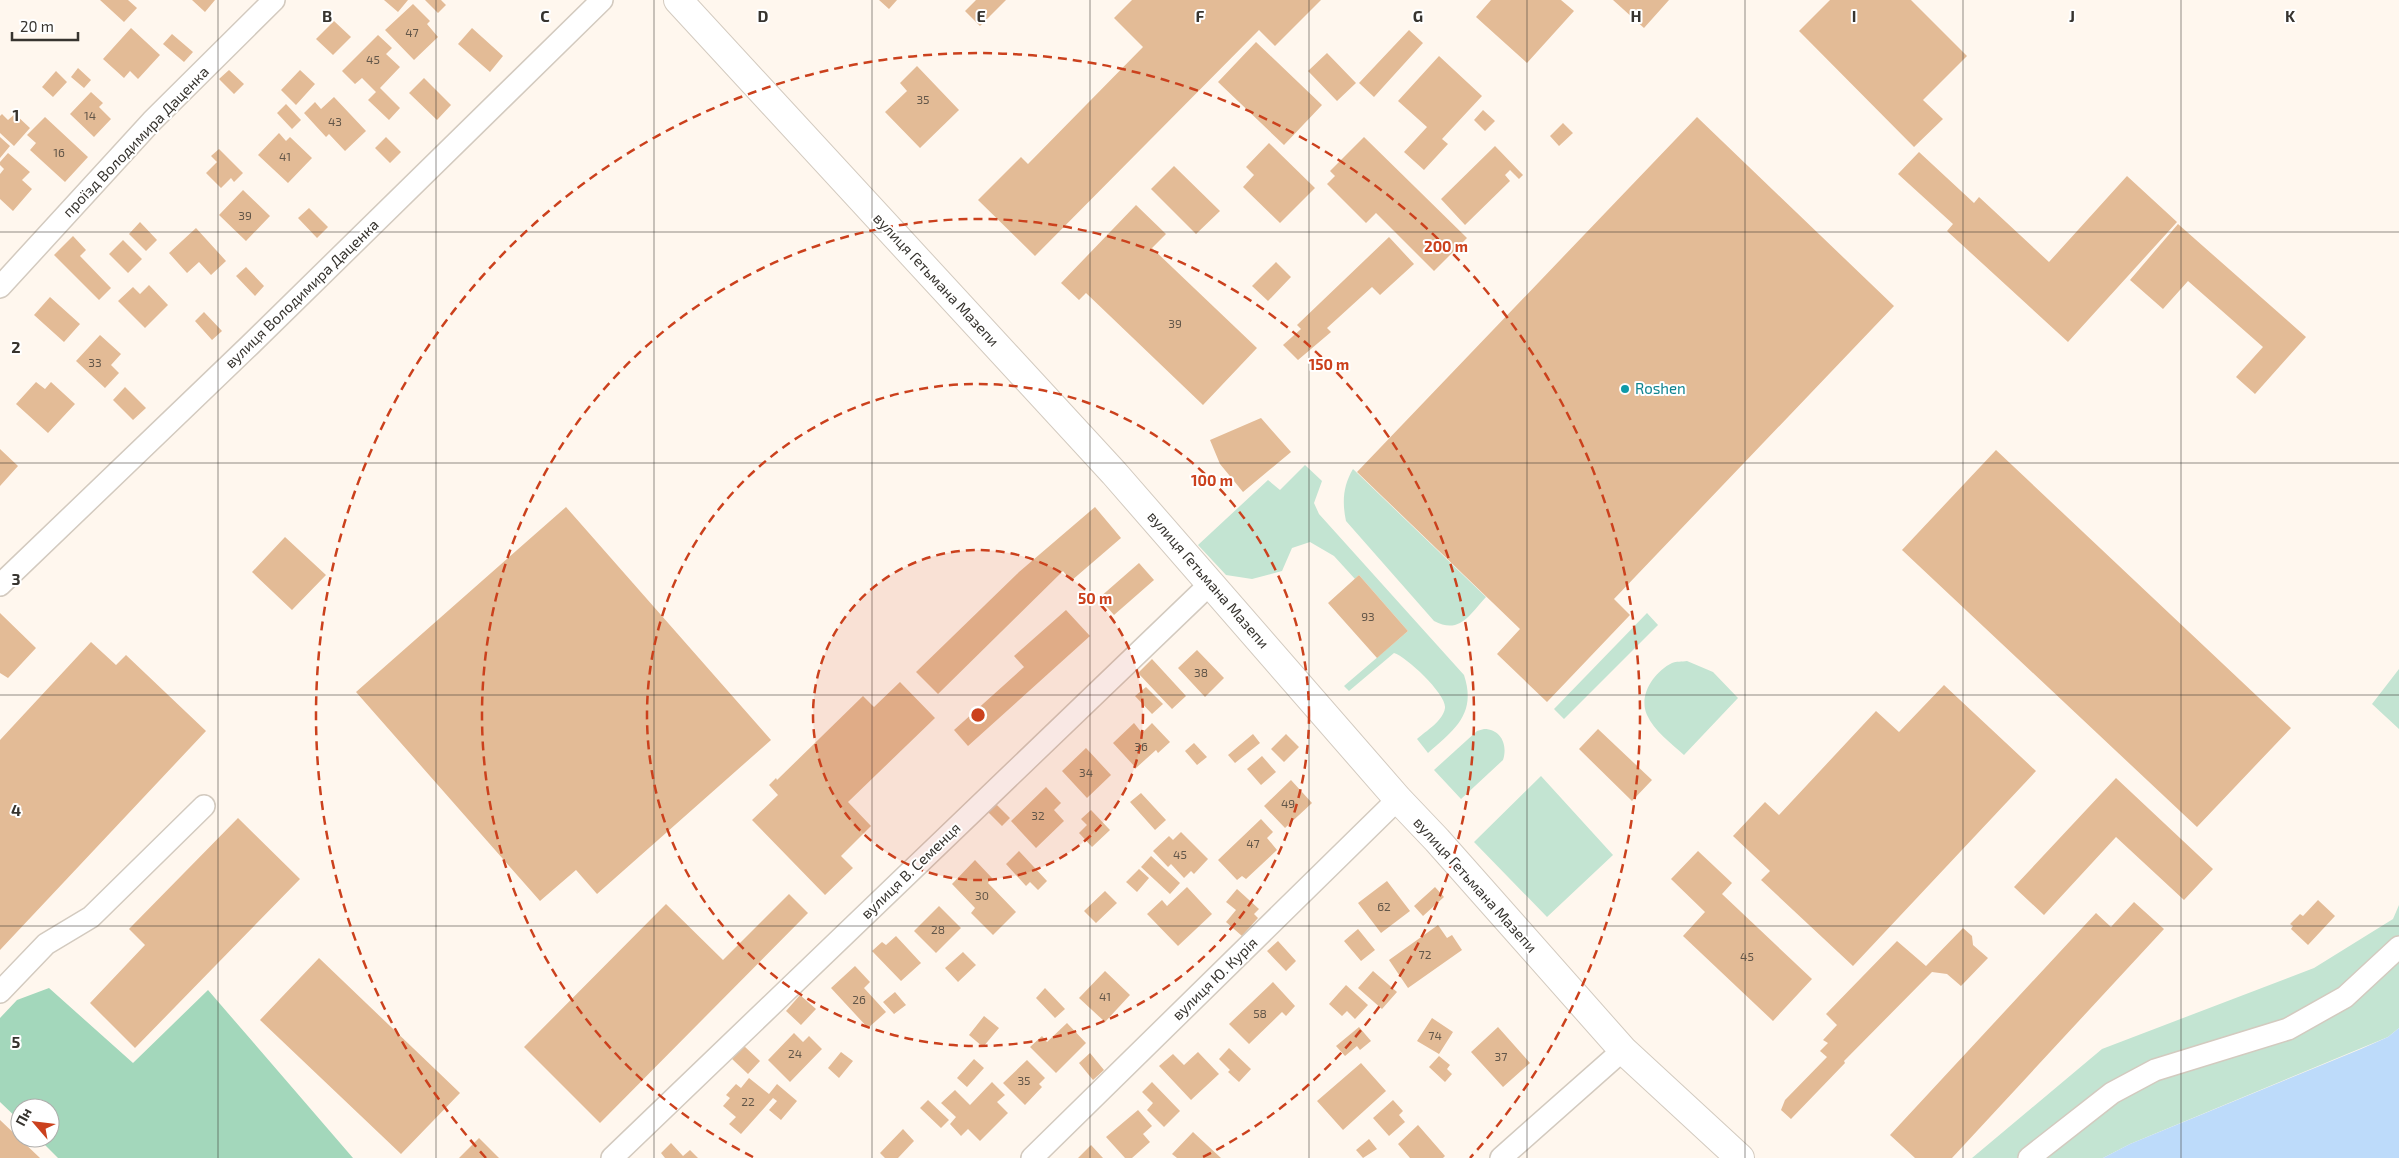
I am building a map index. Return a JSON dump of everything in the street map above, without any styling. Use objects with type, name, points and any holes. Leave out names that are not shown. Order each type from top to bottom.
[{"type":"street","name":"проїзд Володимира Даценка","points":[[0,287],[152,121],[274,0]]},
{"type":"street","name":"вулиця Володимира Даценка","points":[[0,585],[250,345],[602,0]]},
{"type":"street","name":"вулиця Гетьмана Мазепи","points":[[678,0],[1107,466],[1398,799],[1437,840],[1623,1050],[1740,1158]]},
{"type":"street","name":"вулиця В. Семенця","points":[[612,1158],[1211,583]]},
{"type":"street","name":"вулиця Ю. Курія","points":[[1032,1158],[1398,799]]},
{"type":"street","points":[[0,992],[46,944],[91,917],[204,806]]},
{"type":"street","points":[[2029,1158],[2112,1093],[2155,1070],[2288,1029],[2345,997],[2399,947]]},
{"type":"street","points":[[1501,1158],[1623,1050]]},
{"type":"green space","points":[[1305,465],[1322,481],[1314,503],[1319,514],[1464,675],[1468,700],[1461,720],[1428,753],[1417,739],[1434,725],[1444,713],[1444,702],[1433,686],[1408,661],[1394,653],[1349,691],[1344,686],[1408,631],[1359,575],[1355,579],[1334,556],[1310,542],[1292,548],[1282,571],[1252,579],[1226,575],[1198,545],[1268,480],[1280,490]]},
{"type":"green space","points":[[1353,469],[1486,597],[1464,621],[1451,626],[1434,621],[1346,521],[1344,494]]},
{"type":"green space","points":[[1647,613],[1658,625],[1564,719],[1554,709]]},
{"type":"green space","points":[[1687,661],[1713,672],[1738,698],[1684,755],[1650,721],[1645,707],[1645,700],[1649,685],[1659,672],[1672,663]]},
{"type":"green space","points":[[2399,669],[2399,729],[2372,704]]},
{"type":"green space","points":[[1484,729],[1495,732],[1502,739],[1505,749],[1503,760],[1461,799],[1434,770],[1477,731]]},
{"type":"green space","points":[[1541,776],[1613,855],[1547,917],[1474,842]]},
{"type":"green space","points":[[2399,905],[2399,1028],[2388,1037],[2130,1144],[2103,1158],[1972,1158],[2102,1049],[2314,968],[2393,919]]},
{"type":"green space","points":[[49,988],[133,1063],[208,990],[353,1158],[58,1158],[48,1148],[60,1148],[60,1098],[10,1098],[10,1112],[0,1102],[0,1018],[17,1000]]},
{"type":"water","points":[[2399,1028],[2399,1158],[2103,1158],[2130,1144],[2361,1049],[2388,1037]]},
{"type":"building","points":[[100,0],[128,0],[137,8],[124,22]]},
{"type":"building","points":[[192,0],[215,0],[205,12]]},
{"type":"building","points":[[384,0],[408,0],[398,12]]},
{"type":"building","points":[[425,0],[441,0],[446,5],[438,13]]},
{"type":"building","points":[[879,0],[897,0],[889,9]]},
{"type":"building","points":[[976,0],[1006,0],[980,26],[965,11]]},
{"type":"building","points":[[1132,0],[1321,0],[1275,46],[1259,30],[1035,256],[978,200],[1021,157],[1028,164],[1143,47],[1114,18]]},
{"type":"building","points":[[1491,0],[1561,0],[1574,11],[1527,63],[1476,17]]},
{"type":"building","points":[[1613,0],[1669,0],[1644,28]]},
{"type":"building","points":[[1830,0],[1911,0],[1967,56],[1923,100],[1943,119],[1914,147],[1799,31]]},
{"type":"building","points":[[413,4],[430,21],[427,24],[438,37],[414,60],[385,30]]},
{"type":"building","points":[[334,21],[351,37],[333,55],[316,39]]},
{"type":"building","points":[[131,28],[160,55],[138,79],[130,71],[124,78],[103,59]]},
{"type":"building","points":[[472,28],[503,56],[490,72],[458,44]]},
{"type":"building","points":[[1409,30],[1423,43],[1374,97],[1359,83]]},
{"type":"building","points":[[172,34],[193,52],[184,62],[163,44]]},
{"type":"building","points":[[378,35],[392,48],[386,54],[400,67],[380,88],[400,108],[389,120],[368,100],[376,92],[362,78],[355,84],[342,71]]},
{"type":"building","points":[[1256,42],[1322,105],[1284,145],[1218,82]]},
{"type":"building","points":[[1327,53],[1356,83],[1337,101],[1308,71]]},
{"type":"building","points":[[1439,56],[1482,96],[1442,139],[1448,144],[1424,170],[1404,152],[1427,127],[1398,101]]},
{"type":"building","points":[[917,66],[959,110],[920,148],[885,112],[907,91],[900,83]]},
{"type":"building","points":[[78,68],[91,80],[84,88],[71,77]]},
{"type":"building","points":[[229,70],[244,84],[234,94],[219,79]]},
{"type":"building","points":[[300,70],[315,84],[296,105],[281,90]]},
{"type":"building","points":[[56,71],[67,82],[53,97],[42,87]]},
{"type":"building","points":[[424,78],[451,105],[437,120],[409,93]]},
{"type":"building","points":[[91,92],[103,103],[99,107],[111,119],[94,137],[70,114]]},
{"type":"building","points":[[334,97],[366,131],[345,151],[329,134],[326,137],[304,113],[315,102],[321,109]]},
{"type":"building","points":[[286,104],[301,120],[292,129],[277,113]]},
{"type":"building","points":[[1483,110],[1495,121],[1485,131],[1474,120]]},
{"type":"building","points":[[2,114],[8,120],[15,114],[30,128],[14,146],[0,133],[0,116]]},
{"type":"building","points":[[45,117],[88,157],[65,182],[30,150],[36,143],[27,135]]},
{"type":"building","name":"Roshen","points":[[1697,117],[1894,306],[1614,599],[1630,615],[1547,702],[1497,654],[1520,629],[1357,472]]},
{"type":"building","points":[[1563,123],[1573,133],[1559,146],[1550,136]]},
{"type":"building","points":[[279,133],[286,141],[290,137],[312,158],[288,183],[258,155]]},
{"type":"building","points":[[0,137],[10,146],[0,158]]},
{"type":"building","points":[[386,137],[401,152],[390,163],[375,148]]},
{"type":"building","points":[[1364,137],[1467,238],[1434,271],[1376,213],[1366,223],[1327,184],[1335,176],[1330,171]]},
{"type":"building","points":[[1269,143],[1315,188],[1280,223],[1243,187],[1254,175],[1246,167]]},
{"type":"building","points":[[1495,146],[1523,175],[1519,179],[1510,170],[1505,175],[1510,181],[1465,225],[1441,199]]},
{"type":"building","points":[[219,149],[243,173],[234,182],[231,178],[221,188],[206,173],[217,162],[211,156]]},
{"type":"building","points":[[1919,152],[1974,203],[1979,197],[2049,262],[2127,176],[2177,222],[2068,342],[1947,231],[1953,224],[1898,174]]},
{"type":"building","points":[[8,153],[30,172],[22,180],[32,189],[13,211],[0,199],[0,174],[4,169],[0,162]]},
{"type":"building","points":[[1174,166],[1220,211],[1196,234],[1151,189]]},
{"type":"building","points":[[243,190],[270,216],[246,241],[219,215]]},
{"type":"building","points":[[1136,205],[1166,234],[1152,248],[1257,348],[1203,405],[1086,293],[1079,300],[1061,283]]},
{"type":"building","points":[[309,208],[328,227],[317,238],[298,218]]},
{"type":"building","points":[[140,222],[157,240],[146,251],[129,234]]},
{"type":"building","points":[[2178,224],[2306,337],[2255,394],[2236,377],[2263,347],[2188,281],[2163,309],[2130,280]]},
{"type":"building","points":[[196,228],[226,261],[211,275],[199,262],[187,273],[169,253]]},
{"type":"building","points":[[73,236],[86,250],[80,256],[111,288],[99,300],[54,255]]},
{"type":"building","points":[[1389,237],[1414,264],[1380,295],[1372,287],[1327,328],[1331,332],[1298,360],[1283,345],[1301,329],[1297,325]]},
{"type":"building","points":[[123,240],[142,259],[128,273],[109,254]]},
{"type":"building","points":[[1276,262],[1291,277],[1268,301],[1252,286]]},
{"type":"building","points":[[246,267],[264,286],[255,296],[236,276]]},
{"type":"building","points":[[149,285],[168,305],[145,328],[118,301],[133,287],[140,294]]},
{"type":"building","points":[[50,297],[80,324],[64,342],[34,315]]},
{"type":"building","points":[[204,312],[222,331],[212,340],[195,321]]},
{"type":"building","points":[[100,335],[121,354],[111,365],[119,373],[105,388],[76,361]]},
{"type":"building","points":[[36,382],[45,389],[51,382],[75,404],[48,433],[16,404]]},
{"type":"building","points":[[125,387],[146,408],[133,420],[113,400]]},
{"type":"building","points":[[1261,418],[1291,452],[1243,492],[1220,464],[1210,440]]},
{"type":"building","points":[[0,449],[18,466],[0,486]]},
{"type":"building","points":[[1996,450],[2291,728],[2197,827],[1902,550]]},
{"type":"building","points":[[566,507],[771,740],[597,894],[576,870],[540,901],[356,692]]},
{"type":"building","points":[[1095,507],[1121,538],[1071,581],[1063,571],[938,694],[916,672],[1019,572]]},
{"type":"building","points":[[285,537],[326,575],[292,610],[252,572]]},
{"type":"building","points":[[1139,563],[1154,580],[1114,615],[1099,598]]},
{"type":"building","points":[[1359,575],[1408,631],[1377,658],[1328,603]]},
{"type":"building","points":[[1066,610],[1090,636],[968,746],[954,730],[1024,667],[1014,656]]},
{"type":"building","points":[[0,613],[36,648],[8,678],[0,673]]},
{"type":"building","points":[[91,642],[116,665],[126,655],[206,731],[0,950],[0,740]]},
{"type":"building","points":[[1197,650],[1224,678],[1205,697],[1178,668]]},
{"type":"building","points":[[1152,659],[1186,696],[1172,709],[1138,673]]},
{"type":"building","points":[[900,682],[935,718],[848,802],[871,826],[841,856],[853,868],[825,895],[752,820],[778,795],[769,785],[776,778],[777,780],[863,696],[874,707]]},
{"type":"building","points":[[1944,685],[2036,771],[1853,966],[1761,880],[1770,871],[1733,836],[1765,802],[1779,815],[1876,711],[1899,732]]},
{"type":"building","points":[[1146,687],[1163,704],[1152,714],[1135,696]]},
{"type":"building","points":[[1134,723],[1142,733],[1152,723],[1170,742],[1158,753],[1156,750],[1136,768],[1113,743]]},
{"type":"building","points":[[1598,729],[1652,780],[1632,801],[1579,749]]},
{"type":"building","points":[[1253,734],[1260,743],[1235,763],[1228,755]]},
{"type":"building","points":[[1286,734],[1299,747],[1284,762],[1271,749]]},
{"type":"building","points":[[1194,743],[1207,757],[1197,765],[1185,751]]},
{"type":"building","points":[[1086,748],[1111,775],[1087,798],[1062,771]]},
{"type":"building","points":[[1262,756],[1276,772],[1261,785],[1247,769]]},
{"type":"building","points":[[2116,778],[2213,869],[2184,900],[2116,837],[2044,915],[2014,887]]},
{"type":"building","points":[[1291,780],[1312,803],[1285,828],[1264,806]]},
{"type":"building","points":[[1046,787],[1061,803],[1054,810],[1064,821],[1036,848],[1011,821]]},
{"type":"building","points":[[1141,793],[1166,820],[1155,830],[1130,802]]},
{"type":"building","points":[[995,803],[1010,818],[1002,826],[987,811]]},
{"type":"building","points":[[1091,810],[1110,830],[1092,847],[1079,833],[1087,825],[1081,819]]},
{"type":"building","points":[[238,818],[300,879],[135,1048],[90,1003],[145,945],[129,929]]},
{"type":"building","points":[[1261,819],[1273,832],[1267,838],[1277,850],[1246,879],[1242,876],[1237,880],[1218,860]]},
{"type":"building","points":[[1181,832],[1208,859],[1194,874],[1191,871],[1184,878],[1171,864],[1168,867],[1153,851],[1169,836],[1173,840]]},
{"type":"building","points":[[1019,851],[1047,881],[1038,890],[1030,882],[1026,886],[1006,864]]},
{"type":"building","points":[[1698,851],[1732,883],[1722,894],[1812,979],[1773,1021],[1683,936],[1705,912],[1671,879]]},
{"type":"building","points":[[1151,856],[1180,883],[1170,894],[1141,867]]},
{"type":"building","points":[[975,860],[992,878],[988,883],[1016,912],[993,935],[971,913],[975,908],[952,884]]},
{"type":"building","points":[[1139,869],[1149,878],[1137,892],[1126,882]]},
{"type":"building","points":[[1387,881],[1410,911],[1381,933],[1358,903]]},
{"type":"building","points":[[1187,887],[1212,914],[1178,946],[1147,914],[1162,900],[1167,906]]},
{"type":"building","points":[[1435,887],[1444,897],[1423,916],[1414,906]]},
{"type":"building","points":[[1237,889],[1259,909],[1254,914],[1258,918],[1242,936],[1226,922],[1236,910],[1226,902]]},
{"type":"building","points":[[1105,891],[1117,903],[1096,923],[1084,911]]},
{"type":"building","points":[[789,894],[808,913],[600,1123],[524,1047],[666,904],[723,960]]},
{"type":"building","points":[[2318,900],[2335,916],[2308,945],[2291,929],[2293,926],[2290,924],[2300,914],[2303,916]]},
{"type":"building","points":[[2134,902],[2164,929],[1952,1158],[1915,1158],[1890,1135],[2096,913],[2111,927]]},
{"type":"building","points":[[939,906],[961,928],[936,953],[914,931]]},
{"type":"building","points":[[1438,925],[1447,938],[1452,935],[1462,950],[1408,988],[1389,960]]},
{"type":"building","points":[[1963,928],[1972,936],[1973,945],[1988,958],[1961,986],[1947,974],[1932,972],[1844,1061],[1845,1063],[1791,1119],[1781,1110],[1785,1100],[1827,1057],[1820,1051],[1828,1043],[1823,1040],[1837,1025],[1826,1014],[1897,941],[1926,966]]},
{"type":"building","points":[[1358,929],[1375,950],[1361,961],[1344,941]]},
{"type":"building","points":[[896,936],[921,963],[901,981],[872,951],[882,942],[886,945]]},
{"type":"building","points":[[1278,941],[1296,961],[1286,971],[1267,951]]},
{"type":"building","points":[[963,952],[976,965],[958,982],[945,968]]},
{"type":"building","points":[[319,958],[460,1093],[401,1154],[260,1020]]},
{"type":"building","points":[[855,966],[870,982],[864,988],[886,1012],[868,1028],[831,988]]},
{"type":"building","points":[[1105,971],[1130,995],[1105,1022],[1079,998]]},
{"type":"building","points":[[1373,971],[1397,992],[1382,1009],[1358,988]]},
{"type":"building","points":[[1273,982],[1295,1006],[1286,1016],[1282,1012],[1249,1044],[1229,1024]]},
{"type":"building","points":[[1346,985],[1368,1005],[1355,1019],[1347,1011],[1342,1016],[1329,1004]]},
{"type":"building","points":[[1045,988],[1065,1009],[1055,1018],[1036,998]]},
{"type":"building","points":[[895,992],[906,1005],[894,1014],[883,1002]]},
{"type":"building","points":[[800,995],[816,1009],[801,1025],[786,1011]]},
{"type":"building","points":[[984,1016],[999,1028],[983,1047],[969,1035]]},
{"type":"building","points":[[1432,1018],[1453,1032],[1439,1054],[1417,1041]]},
{"type":"building","points":[[1067,1023],[1086,1043],[1056,1073],[1030,1047],[1042,1036],[1047,1042]]},
{"type":"building","points":[[1359,1027],[1371,1041],[1360,1050],[1357,1046],[1345,1056],[1336,1046]]},
{"type":"building","points":[[1498,1027],[1530,1063],[1503,1087],[1471,1052]]},
{"type":"building","points":[[794,1033],[803,1042],[809,1036],[822,1049],[790,1082],[768,1060]]},
{"type":"building","points":[[743,1045],[760,1061],[748,1074],[731,1058]]},
{"type":"building","points":[[1229,1048],[1251,1069],[1239,1082],[1228,1072],[1230,1070],[1219,1059]]},
{"type":"building","points":[[841,1052],[853,1061],[839,1078],[828,1068]]},
{"type":"building","points":[[1198,1052],[1219,1074],[1191,1100],[1159,1066],[1173,1054],[1184,1065]]},
{"type":"building","points":[[1090,1053],[1104,1070],[1093,1080],[1079,1063]]},
{"type":"building","points":[[1439,1056],[1450,1065],[1447,1069],[1452,1074],[1445,1082],[1429,1067]]},
{"type":"building","points":[[974,1059],[984,1068],[967,1087],[957,1078]]},
{"type":"building","points":[[1027,1060],[1045,1078],[1039,1084],[1042,1087],[1025,1105],[1003,1083]]},
{"type":"building","points":[[1361,1063],[1386,1091],[1343,1130],[1317,1101]]},
{"type":"building","points":[[749,1078],[769,1094],[777,1084],[797,1101],[781,1120],[769,1110],[777,1101],[773,1098],[741,1134],[729,1124],[736,1117],[723,1106],[730,1098],[726,1095],[736,1084],[741,1088]]},
{"type":"building","points":[[992,1082],[1005,1095],[997,1102],[1008,1113],[980,1141],[968,1129],[961,1136],[950,1124],[956,1117],[941,1103],[955,1090],[970,1105]]},
{"type":"building","points":[[1152,1082],[1180,1111],[1164,1127],[1147,1110],[1153,1103],[1142,1092]]},
{"type":"building","points":[[928,1100],[949,1120],[941,1128],[920,1108]]},
{"type":"building","points":[[1393,1100],[1403,1111],[1399,1115],[1405,1122],[1389,1136],[1373,1118]]},
{"type":"building","points":[[1138,1110],[1152,1126],[1143,1134],[1150,1142],[1132,1158],[1125,1158],[1106,1137]]},
{"type":"building","points":[[0,1120],[10,1130],[10,1148],[29,1148],[40,1158],[0,1158]]},
{"type":"building","points":[[1418,1125],[1445,1156],[1443,1158],[1410,1158],[1398,1144]]},
{"type":"building","points":[[903,1129],[914,1141],[898,1158],[885,1158],[880,1153]]},
{"type":"building","points":[[1193,1132],[1221,1158],[1177,1158],[1172,1154]]},
{"type":"building","points":[[479,1138],[499,1158],[459,1158]]},
{"type":"building","points":[[1369,1139],[1377,1149],[1363,1158],[1356,1150]]},
{"type":"building","points":[[671,1143],[683,1156],[690,1150],[698,1158],[665,1158],[661,1153]]},
{"type":"building","points":[[1091,1145],[1103,1158],[1078,1158]]},
{"type":"place","name":"Roshen","points":[[1625,389]]}]
